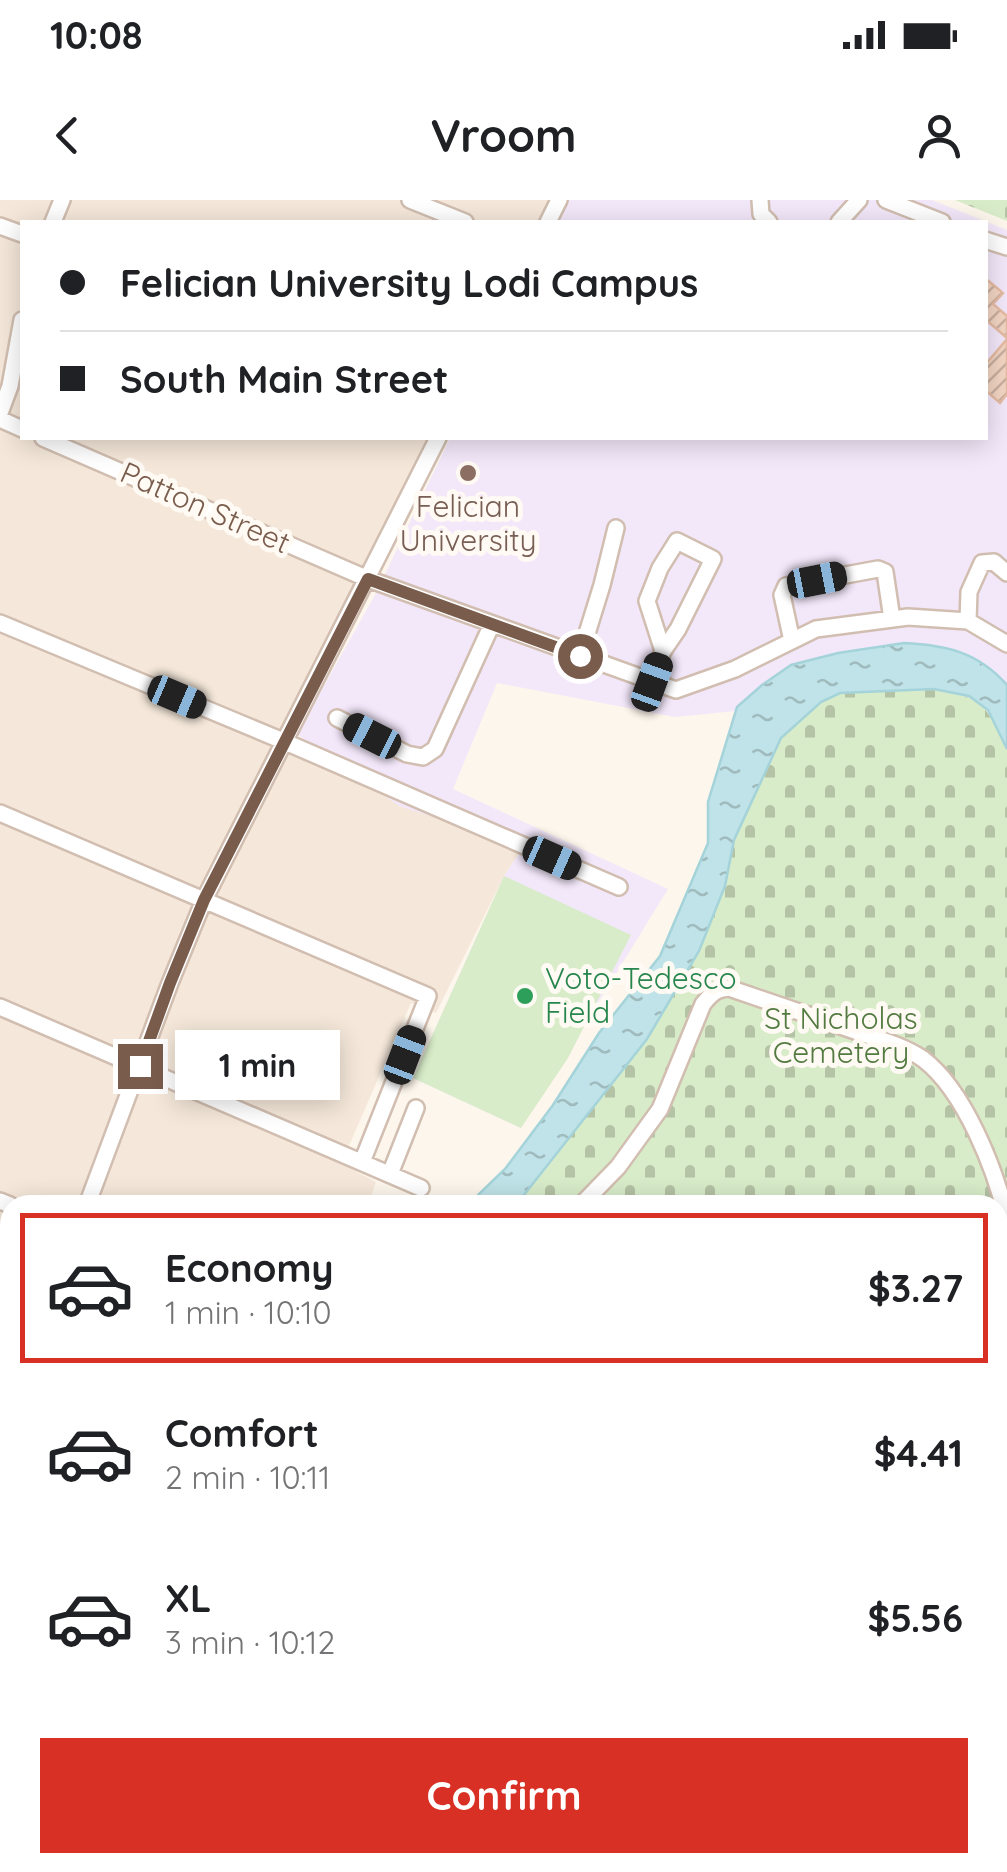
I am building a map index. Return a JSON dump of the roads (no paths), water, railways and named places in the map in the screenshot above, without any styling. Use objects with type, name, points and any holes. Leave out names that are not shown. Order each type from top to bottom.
[{"type":"street","points":[[410,200],[459,220]]},
{"type":"street","points":[[841,220],[860,200]]},
{"type":"street","points":[[886,200],[937,220]]},
{"type":"street","points":[[0,416],[20,331]]},
{"type":"street","name":"Patton Street","points":[[48,440],[368,579],[652,682]]},
{"type":"street","points":[[91,1195],[204,900],[437,440]]},
{"type":"street","points":[[580,656],[616,528]]},
{"type":"street","points":[[663,651],[647,601],[676,541],[712,559],[678,630],[663,651],[652,682],[676,690],[735,669],[816,629],[908,617],[968,621],[1007,644]]},
{"type":"street","points":[[968,621],[968,592],[982,563],[994,562],[1007,573]]},
{"type":"street","points":[[792,641],[782,595],[786,586],[878,569],[886,572],[892,620]]},
{"type":"street","points":[[0,622],[619,887]]},
{"type":"street","points":[[337,718],[407,754],[423,757],[436,749],[492,624]]},
{"type":"street","points":[[0,813],[428,996],[362,1162]]},
{"type":"street","points":[[591,1195],[618,1167],[660,1108],[703,1004],[712,993],[729,988],[921,1058],[942,1076],[962,1103],[993,1170],[1000,1195]]},
{"type":"street","points":[[0,1008],[421,1188]]},
{"type":"street","points":[[390,1174],[416,1108]]},
{"type":"water","points":[[904,643],[934,646],[973,658],[1007,685],[1007,749],[988,710],[969,696],[934,689],[840,693],[821,702],[781,738],[734,840],[725,886],[699,951],[647,1039],[524,1195],[478,1195],[505,1169],[553,1105],[599,1033],[660,956],[708,843],[708,802],[737,707],[791,665]]},
{"type":"place","name":"Felician University","points":[[468,473]]},
{"type":"place","name":"Voto-Tedesco Field","points":[[525,996]]},
{"type":"park label","name":"St Nicholas Cemetery","points":[[841,1036]]}]
